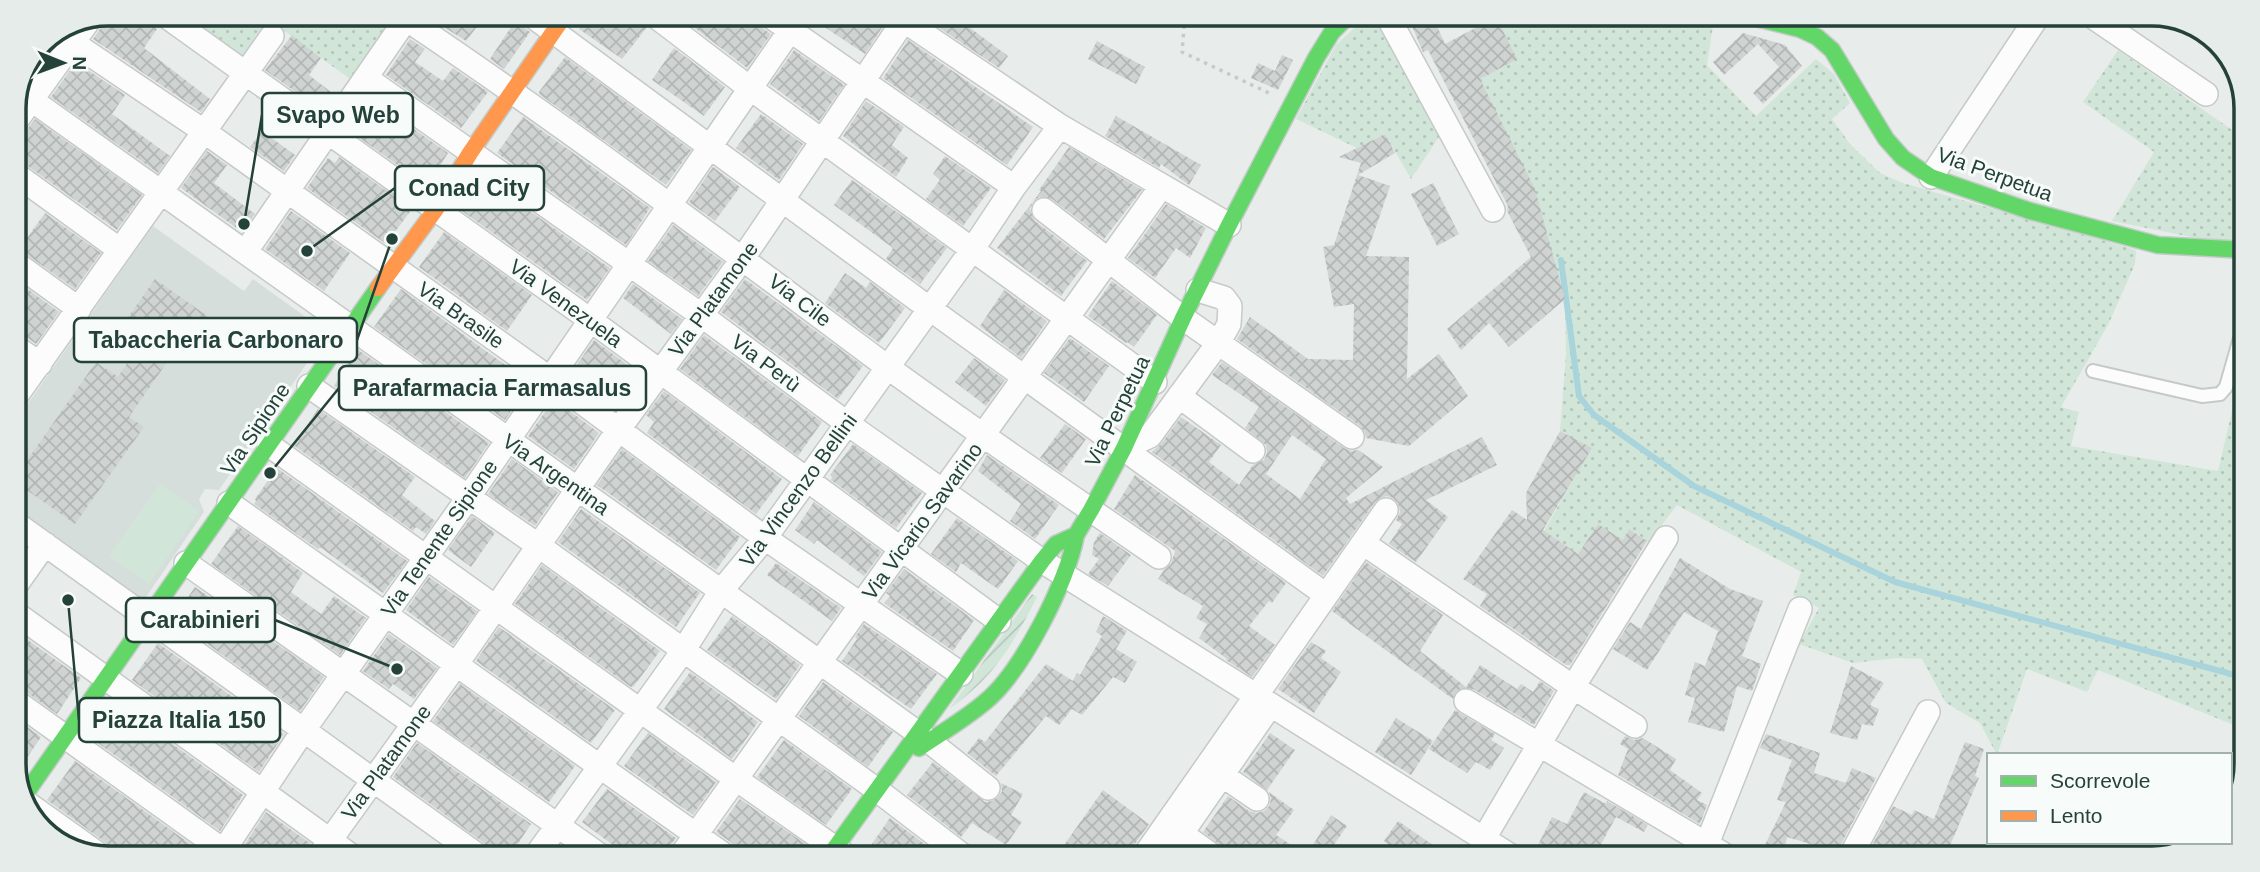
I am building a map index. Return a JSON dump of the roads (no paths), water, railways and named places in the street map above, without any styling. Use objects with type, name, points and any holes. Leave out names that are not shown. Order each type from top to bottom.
[{"type":"street","name":"Via Venezuela","points":[[180,26],[589,319],[999,621]]},
{"type":"street","points":[[247,251],[401,26]]},
{"type":"street","name":"Via Cile","points":[[420,26],[670,204],[888,367],[1159,557]]},
{"type":"street","name":"Via Sipione","points":[[30,787],[350,326],[436,209],[470,153],[558,26]]},
{"type":"street","points":[[564,26],[709,148],[1326,594]]},
{"type":"street","points":[[668,26],[1155,382]]},
{"type":"street","name":"Via Tenente Sipione","points":[[228,846],[303,731],[468,498],[793,26]]},
{"type":"street","points":[[799,26],[864,82],[1014,187]]},
{"type":"street","name":"Via Platamone","points":[[335,846],[373,780],[619,429],[743,258],[864,82],[898,26]]},
{"type":"street","points":[[915,26],[1060,127],[1229,225]]},
{"type":"street","name":"Via Perpetua","points":[[924,737],[961,674],[1042,561],[1056,544],[1076,535],[1091,510],[1124,447],[1229,225],[1316,58],[1338,26]]},
{"type":"street","points":[[1393,26],[1493,210]]},
{"type":"street","name":"Via Perpetua","points":[[1805,26],[1832,50],[1886,139],[1903,158],[1931,177],[2018,207],[2158,245],[2234,250]]},
{"type":"street","points":[[1931,177],[2031,26]]},
{"type":"street","points":[[2106,26],[2206,94]]},
{"type":"street","points":[[26,382],[272,36]]},
{"type":"street","points":[[28,92],[66,39]]},
{"type":"street","name":"Via Brasile","points":[[66,39],[205,132],[549,378],[765,538],[961,674]]},
{"type":"street","name":"Via Perù","points":[[366,78],[630,264],[848,424],[1063,576],[1495,846]]},
{"type":"street","name":"Via Argentina","points":[[27,96],[924,737],[988,788]]},
{"type":"street","name":"Via Vincenzo Bellini","points":[[543,846],[683,651],[721,591],[765,538],[972,250],[1014,187],[1060,127]]},
{"type":"street","points":[[26,182],[120,250]]},
{"type":"street","name":"Via Vicario Savarino","points":[[688,846],[1161,187]]},
{"type":"street","points":[[1044,210],[1183,318],[1352,437]]},
{"type":"street","points":[[26,271],[79,309]]},
{"type":"street","points":[[1124,447],[1150,436],[1219,342],[1229,324],[1230,306],[1224,298],[1198,290]]},
{"type":"street","points":[[26,354],[40,364]]},
{"type":"street","points":[[309,386],[539,546],[877,790],[949,846]]},
{"type":"street","points":[[1180,396],[1253,451]]},
{"type":"street","points":[[269,445],[829,846]]},
{"type":"street","points":[[229,503],[712,846]]},
{"type":"street","points":[[1173,846],[1222,775],[1262,701],[1326,594],[1386,510]]},
{"type":"street","points":[[26,531],[465,846]]},
{"type":"street","points":[[841,846],[895,766],[924,737],[987,701],[1020,660],[1050,608],[1073,553],[1076,535]]},
{"type":"street","points":[[1483,839],[1666,538]]},
{"type":"street","points":[[1363,543],[1573,687],[1635,726]]},
{"type":"street","points":[[26,571],[45,544]]},
{"type":"street","points":[[186,563],[587,846]]},
{"type":"street","points":[[1707,844],[1801,610]]},
{"type":"street","points":[[26,621],[264,791],[329,846]]},
{"type":"street","points":[[1152,846],[1262,701]]},
{"type":"street","points":[[1466,701],[1710,846]]},
{"type":"street","points":[[26,709],[216,846]]},
{"type":"street","points":[[1856,846],[1928,712]]},
{"type":"street","points":[[1222,775],[1257,799]]},
{"type":"street","points":[[44,815],[78,839]]},
{"type":"street","points":[[1181,834],[1198,846]]},
{"type":"lane","points":[[2093,371],[2202,396],[2220,394],[2226,387],[2234,359]]},
{"type":"waterway","points":[[1561,260],[1579,396],[1594,415],[1694,486],[1895,582],[2234,675]]},
{"type":"place","name":"Svapo Web","points":[[244,224]]},
{"type":"place","name":"Tabaccheria Carbonaro","points":[[392,239]]},
{"type":"place","name":"Conad City","points":[[307,251]]},
{"type":"place","name":"Parafarmacia Farmasalus","points":[[270,473]]},
{"type":"place","name":"Piazza Italia 150","points":[[68,600]]},
{"type":"place","name":"Carabinieri","points":[[397,669]]}]
